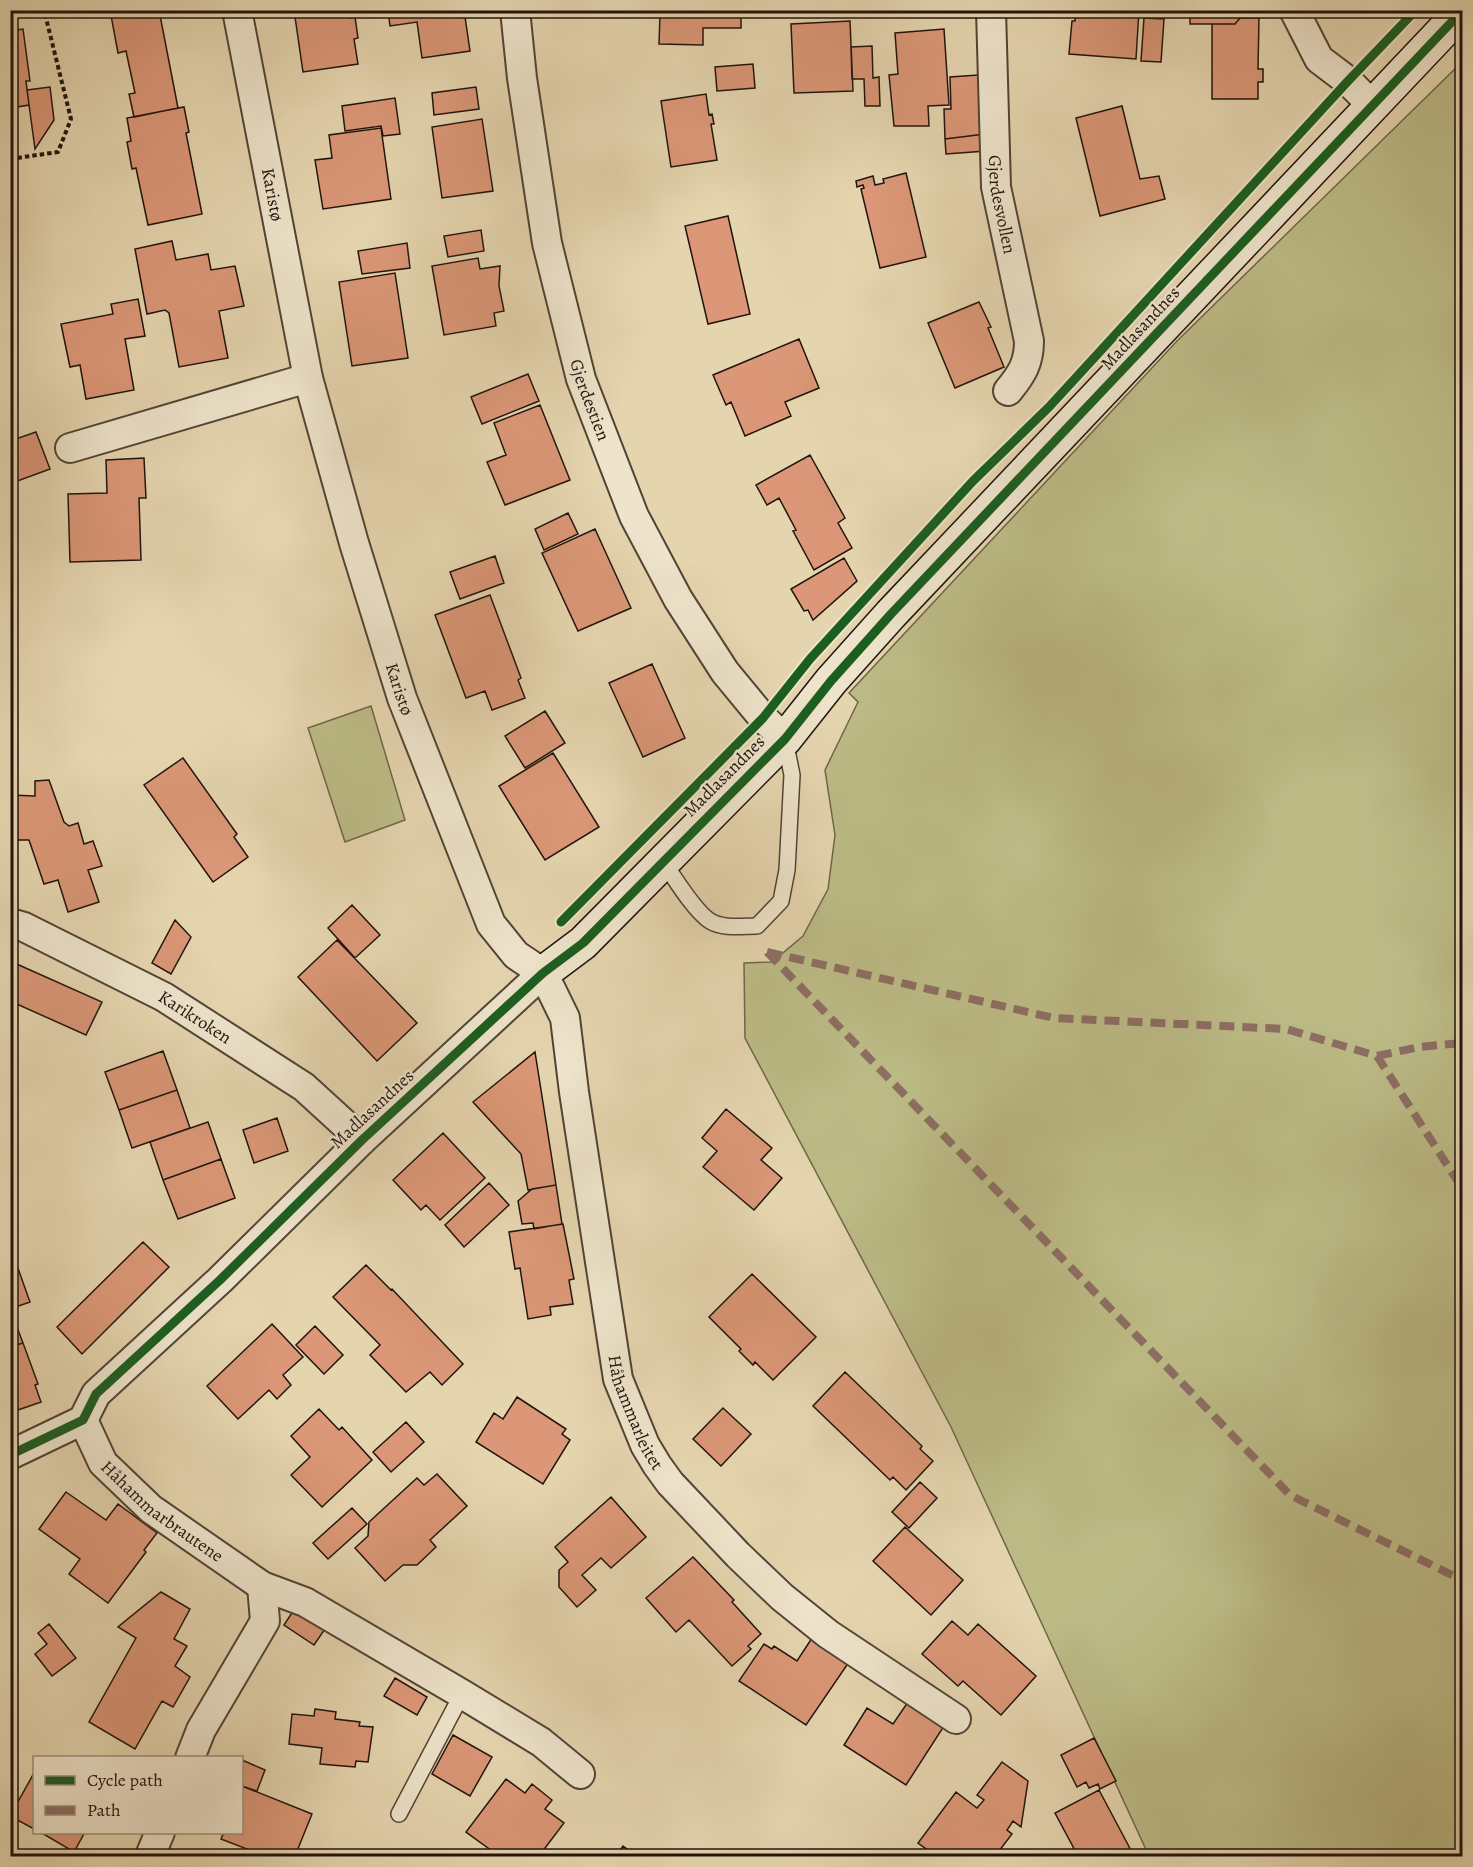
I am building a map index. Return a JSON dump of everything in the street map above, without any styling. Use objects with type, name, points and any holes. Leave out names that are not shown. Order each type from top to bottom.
[{"type":"street","name":"Karistø","points":[[237,10],[308,378],[354,543],[402,698],[491,924],[516,955],[543,973]]},
{"type":"street","name":"Gjerdestien","points":[[515,10],[522,78],[547,243],[581,380],[634,516],[678,599],[725,672],[763,718],[785,739]]},
{"type":"street","name":"Gjerdesvollen","points":[[991,10],[996,187],[1029,341],[1029,357],[1017,380],[1008,391]]},
{"type":"street","points":[[1294,10],[1319,59],[1348,81],[1373,106]]},
{"type":"street","name":"Madlasandnes","points":[[83,1420],[96,1394],[219,1280],[362,1140],[543,973],[583,943],[785,739],[831,681],[891,614],[1462,11]]},
{"type":"street","points":[[70,448],[308,378]]},
{"type":"street","name":"Karikroken","points":[[10,923],[24,927],[164,997],[304,1087],[362,1140]]},
{"type":"street","name":"Håhammarleitet","points":[[543,973],[565,1018],[574,1092],[618,1378],[657,1466],[670,1483],[738,1555],[782,1597],[828,1634],[956,1719]]},
{"type":"street","points":[[10,1455],[83,1420]]},
{"type":"street","name":"Håhammarbrautene","points":[[83,1420],[103,1463],[151,1509],[262,1586],[306,1602],[462,1694],[541,1742],[580,1774]]},
{"type":"street","points":[[191,1756],[201,1730],[265,1620],[262,1586]]},
{"type":"street","points":[[150,1857],[160,1834]]},
{"type":"lane","points":[[663,861],[688,898],[710,921],[730,927],[757,926],[781,901],[787,870],[792,775],[785,739]]},
{"type":"lane","points":[[399,1814],[462,1694]]},
{"type":"path","points":[[10,159],[58,152],[71,119],[44,10]]},
{"type":"shaded area","points":[[1462,62],[1462,1856],[1149,1856],[951,1427],[745,1038],[744,963],[772,962],[803,936],[828,889],[835,835],[825,770],[858,702],[849,693],[1177,341]]},
{"type":"shaded area","points":[[371,706],[405,820],[345,842],[308,728]]},
{"type":"building","points":[[110,10],[159,10],[178,108],[134,117],[129,94],[135,93],[126,51],[118,53]]},
{"type":"building","points":[[294,10],[350,10],[351,18],[355,17],[358,38],[354,39],[358,64],[303,72]]},
{"type":"building","points":[[388,10],[464,10],[470,51],[422,58],[417,22],[390,26]]},
{"type":"building","points":[[649,10],[741,10],[741,28],[703,28],[703,45],[659,44],[660,14],[649,14]]},
{"type":"building","points":[[1076,10],[1139,10],[1136,59],[1069,54],[1072,21],[1075,21]]},
{"type":"building","points":[[1190,10],[1240,10],[1240,18],[1235,24],[1190,24]]},
{"type":"building","points":[[1144,18],[1164,19],[1161,62],[1141,61]]},
{"type":"building","points":[[1240,18],[1259,18],[1258,69],[1263,69],[1263,82],[1258,82],[1258,99],[1212,99],[1212,24],[1235,24]]},
{"type":"building","points":[[850,21],[853,91],[794,93],[791,24]]},
{"type":"building","points":[[23,29],[30,81],[26,81],[29,105],[10,108],[10,31]]},
{"type":"building","points":[[944,29],[949,105],[928,106],[929,126],[894,126],[889,75],[898,74],[895,33]]},
{"type":"building","points":[[872,46],[873,78],[879,77],[880,106],[865,106],[864,79],[852,79],[851,47]]},
{"type":"building","points":[[753,64],[755,88],[717,91],[715,67]]},
{"type":"building","points":[[978,75],[979,91],[982,91],[985,134],[945,139],[944,109],[951,109],[950,77]]},
{"type":"building","points":[[50,87],[54,120],[35,149],[27,90]]},
{"type":"building","points":[[476,87],[479,109],[434,115],[432,93]]},
{"type":"building","points":[[706,94],[709,115],[712,114],[714,124],[711,124],[717,160],[671,167],[661,101]]},
{"type":"building","points":[[395,98],[400,134],[383,136],[381,126],[345,131],[342,106]]},
{"type":"building","points":[[1122,106],[1140,179],[1159,176],[1165,199],[1100,216],[1076,118]]},
{"type":"building","points":[[184,107],[189,132],[186,133],[202,214],[148,225],[136,168],[132,169],[127,142],[131,141],[127,118]]},
{"type":"building","points":[[482,119],[493,191],[442,198],[432,127]]},
{"type":"building","points":[[381,128],[391,199],[323,209],[315,160],[332,158],[329,135]]},
{"type":"building","points":[[985,134],[986,151],[946,154],[945,139]]},
{"type":"building","points":[[906,173],[926,257],[880,268],[861,189],[864,188],[863,185],[857,187],[856,181],[873,176],[875,185],[884,183],[883,179]]},
{"type":"building","points":[[728,216],[750,314],[708,324],[685,226]]},
{"type":"building","points":[[481,230],[484,251],[448,257],[444,236]]},
{"type":"building","points":[[172,241],[176,260],[208,254],[211,270],[235,266],[244,306],[219,311],[228,358],[179,367],[169,313],[165,310],[147,314],[135,249]]},
{"type":"building","points":[[407,243],[410,268],[362,274],[358,251]]},
{"type":"building","points":[[478,258],[480,269],[500,266],[499,286],[504,311],[494,313],[496,326],[444,335],[432,266]]},
{"type":"building","points":[[395,273],[408,358],[352,366],[339,282]]},
{"type":"building","points":[[138,299],[145,336],[125,339],[134,390],[86,399],[80,365],[70,367],[61,324],[113,314],[111,304]]},
{"type":"building","points":[[979,302],[991,327],[988,328],[1004,367],[955,388],[928,323]]},
{"type":"building","points":[[799,339],[819,388],[785,402],[791,416],[745,436],[731,402],[726,405],[713,375]]},
{"type":"building","points":[[528,374],[539,401],[482,424],[471,397]]},
{"type":"building","points":[[540,405],[570,480],[505,505],[487,462],[506,455],[494,423]]},
{"type":"building","points":[[36,432],[50,469],[12,483],[10,441]]},
{"type":"building","points":[[810,455],[845,518],[838,523],[852,548],[814,570],[793,531],[796,530],[779,498],[767,505],[756,485]]},
{"type":"building","points":[[144,458],[146,498],[139,498],[141,560],[70,562],[68,494],[107,493],[106,460]]},
{"type":"building","points":[[568,513],[578,534],[544,550],[535,529]]},
{"type":"building","points":[[595,529],[631,608],[578,631],[542,553]]},
{"type":"building","points":[[495,556],[504,583],[460,599],[450,572]]},
{"type":"building","points":[[844,558],[857,581],[813,620],[808,610],[804,611],[791,589]]},
{"type":"building","points":[[490,595],[521,678],[518,680],[525,698],[492,710],[485,691],[466,698],[435,615]]},
{"type":"building","points":[[652,664],[685,738],[643,757],[609,683]]},
{"type":"building","points":[[545,711],[565,743],[525,768],[505,736]]},
{"type":"building","points":[[553,753],[599,827],[545,860],[499,786]]},
{"type":"building","points":[[183,758],[237,834],[234,837],[248,857],[213,882],[144,785]]},
{"type":"building","points":[[49,780],[64,822],[69,826],[78,823],[84,844],[93,841],[102,866],[88,870],[99,902],[68,912],[58,880],[44,884],[29,840],[10,840],[10,795],[35,796],[35,781]]},
{"type":"building","points":[[352,905],[380,935],[355,958],[328,928]]},
{"type":"building","points":[[175,920],[191,937],[171,974],[152,963]]},
{"type":"building","points":[[337,940],[417,1023],[377,1061],[298,977]]},
{"type":"building","points":[[10,961],[102,1002],[86,1035],[10,1001]]},
{"type":"building","points":[[163,1051],[177,1090],[119,1110],[105,1072]]},
{"type":"building","points":[[535,1052],[556,1185],[528,1190],[521,1154],[473,1102]]},
{"type":"building","points":[[177,1090],[190,1128],[132,1148],[119,1110]]},
{"type":"building","points":[[726,1109],[772,1148],[761,1160],[782,1178],[754,1210],[703,1167],[717,1151],[702,1138]]},
{"type":"building","points":[[277,1118],[288,1151],[254,1163],[243,1130]]},
{"type":"building","points":[[208,1122],[221,1159],[163,1180],[150,1142]]},
{"type":"building","points":[[443,1133],[485,1178],[440,1220],[426,1205],[421,1210],[393,1180]]},
{"type":"building","points":[[221,1159],[235,1198],[178,1219],[163,1180]]},
{"type":"building","points":[[489,1183],[509,1205],[464,1247],[445,1225]]},
{"type":"building","points":[[556,1185],[562,1224],[534,1229],[533,1223],[522,1224],[518,1201],[532,1189]]},
{"type":"building","points":[[563,1224],[574,1279],[569,1280],[573,1304],[550,1307],[551,1315],[528,1319],[520,1268],[515,1269],[509,1232]]},
{"type":"building","points":[[143,1242],[169,1267],[82,1354],[57,1327]]},
{"type":"building","points":[[15,1260],[30,1302],[10,1309],[10,1261]]},
{"type":"building","points":[[366,1265],[463,1364],[442,1385],[430,1372],[406,1392],[370,1355],[380,1345],[333,1297]]},
{"type":"building","points":[[752,1274],[816,1337],[773,1380],[755,1362],[753,1365],[739,1351],[741,1349],[709,1317]]},
{"type":"building","points":[[10,1309],[23,1343],[10,1347]]},
{"type":"building","points":[[272,1324],[303,1357],[283,1375],[291,1385],[277,1399],[269,1390],[238,1419],[207,1386]]},
{"type":"building","points":[[315,1326],[343,1355],[324,1374],[296,1345]]},
{"type":"building","points":[[23,1343],[38,1384],[35,1385],[41,1402],[18,1410],[10,1393],[10,1347]]},
{"type":"building","points":[[845,1372],[922,1446],[920,1449],[933,1461],[906,1490],[893,1477],[890,1480],[813,1406]]},
{"type":"building","points":[[517,1397],[566,1429],[562,1434],[570,1440],[543,1484],[476,1442],[494,1413],[503,1419]]},
{"type":"building","points":[[723,1408],[751,1434],[721,1466],[693,1439]]},
{"type":"building","points":[[319,1409],[339,1430],[342,1427],[372,1460],[322,1507],[291,1475],[310,1457],[291,1436]]},
{"type":"building","points":[[406,1422],[424,1442],[391,1472],[373,1452]]},
{"type":"building","points":[[437,1474],[467,1506],[430,1540],[436,1547],[417,1565],[403,1565],[385,1581],[355,1548],[368,1536],[369,1522],[417,1478],[424,1485]]},
{"type":"building","points":[[920,1482],[937,1498],[909,1528],[892,1512]]},
{"type":"building","points":[[66,1492],[106,1520],[118,1504],[157,1533],[144,1550],[146,1552],[108,1603],[69,1574],[80,1559],[39,1529]]},
{"type":"building","points":[[611,1497],[646,1537],[611,1568],[601,1558],[582,1575],[596,1590],[577,1607],[559,1587],[559,1570],[568,1562],[555,1547]]},
{"type":"building","points":[[352,1508],[367,1524],[328,1559],[313,1543]]},
{"type":"building","points":[[905,1527],[963,1580],[931,1615],[873,1561]]},
{"type":"building","points":[[693,1557],[734,1600],[732,1602],[761,1634],[748,1646],[751,1649],[732,1666],[689,1620],[676,1632],[646,1598]]},
{"type":"building","points":[[161,1592],[190,1609],[174,1639],[187,1646],[175,1666],[190,1677],[173,1707],[162,1701],[135,1749],[89,1722],[136,1638],[118,1627]]},
{"type":"building","points":[[297,1605],[327,1626],[314,1645],[284,1625]]},
{"type":"building","points":[[952,1621],[968,1635],[978,1624],[1036,1676],[1001,1715],[963,1681],[958,1686],[922,1654]]},
{"type":"building","points":[[49,1624],[76,1658],[52,1676],[35,1654],[47,1644],[38,1633]]},
{"type":"building","points":[[812,1638],[849,1662],[806,1725],[739,1681],[764,1644],[772,1649],[774,1646],[797,1661]]},
{"type":"building","points":[[395,1678],[427,1697],[417,1715],[384,1696]]},
{"type":"building","points":[[908,1702],[944,1726],[906,1785],[844,1745],[867,1708],[893,1724]]},
{"type":"building","points":[[315,1709],[336,1712],[335,1719],[360,1722],[359,1726],[373,1727],[368,1762],[356,1761],[355,1767],[320,1764],[322,1748],[289,1744],[292,1714],[314,1716]]},
{"type":"building","points":[[453,1735],[492,1757],[470,1796],[432,1774]]},
{"type":"building","points":[[1094,1738],[1116,1781],[1100,1789],[1098,1784],[1089,1788],[1086,1782],[1077,1787],[1061,1755]]},
{"type":"building","points":[[243,1760],[265,1770],[257,1791],[243,1786]]},
{"type":"building","points":[[1002,1762],[1028,1781],[1021,1827],[1013,1821],[1007,1830],[1012,1834],[996,1855],[998,1856],[936,1856],[918,1843],[956,1792],[977,1808],[984,1800],[977,1795]]},
{"type":"building","points":[[33,1775],[33,1828],[10,1816]]},
{"type":"building","points":[[506,1779],[525,1793],[532,1784],[552,1800],[545,1809],[564,1823],[539,1856],[499,1856],[466,1832]]},
{"type":"building","points":[[243,1786],[312,1814],[295,1856],[265,1856],[221,1839],[223,1834],[243,1834]]},
{"type":"building","points":[[1099,1790],[1134,1856],[1078,1856],[1055,1813]]},
{"type":"building","points":[[43,1834],[84,1834],[74,1852]]},
{"type":"building","points":[[623,1846],[637,1856],[616,1856]]},
{"type":"building","points":[[642,1850],[651,1856],[637,1856]]},
{"type":"marked path","points":[[767,952],[1290,1495],[1462,1580]]},
{"type":"marked path","points":[[767,952],[1054,1018],[1286,1029],[1377,1056],[1462,1188]]},
{"type":"marked path","points":[[1377,1056],[1419,1047],[1462,1043]]},
{"type":"cycle path","points":[[561,922],[763,718],[810,659],[973,481],[1049,407],[1416,10]]},
{"type":"cycle path","points":[[10,1455],[83,1420],[96,1394],[220,1280],[362,1140],[543,973],[583,943],[785,739],[831,681],[891,614],[1462,11]]}]
